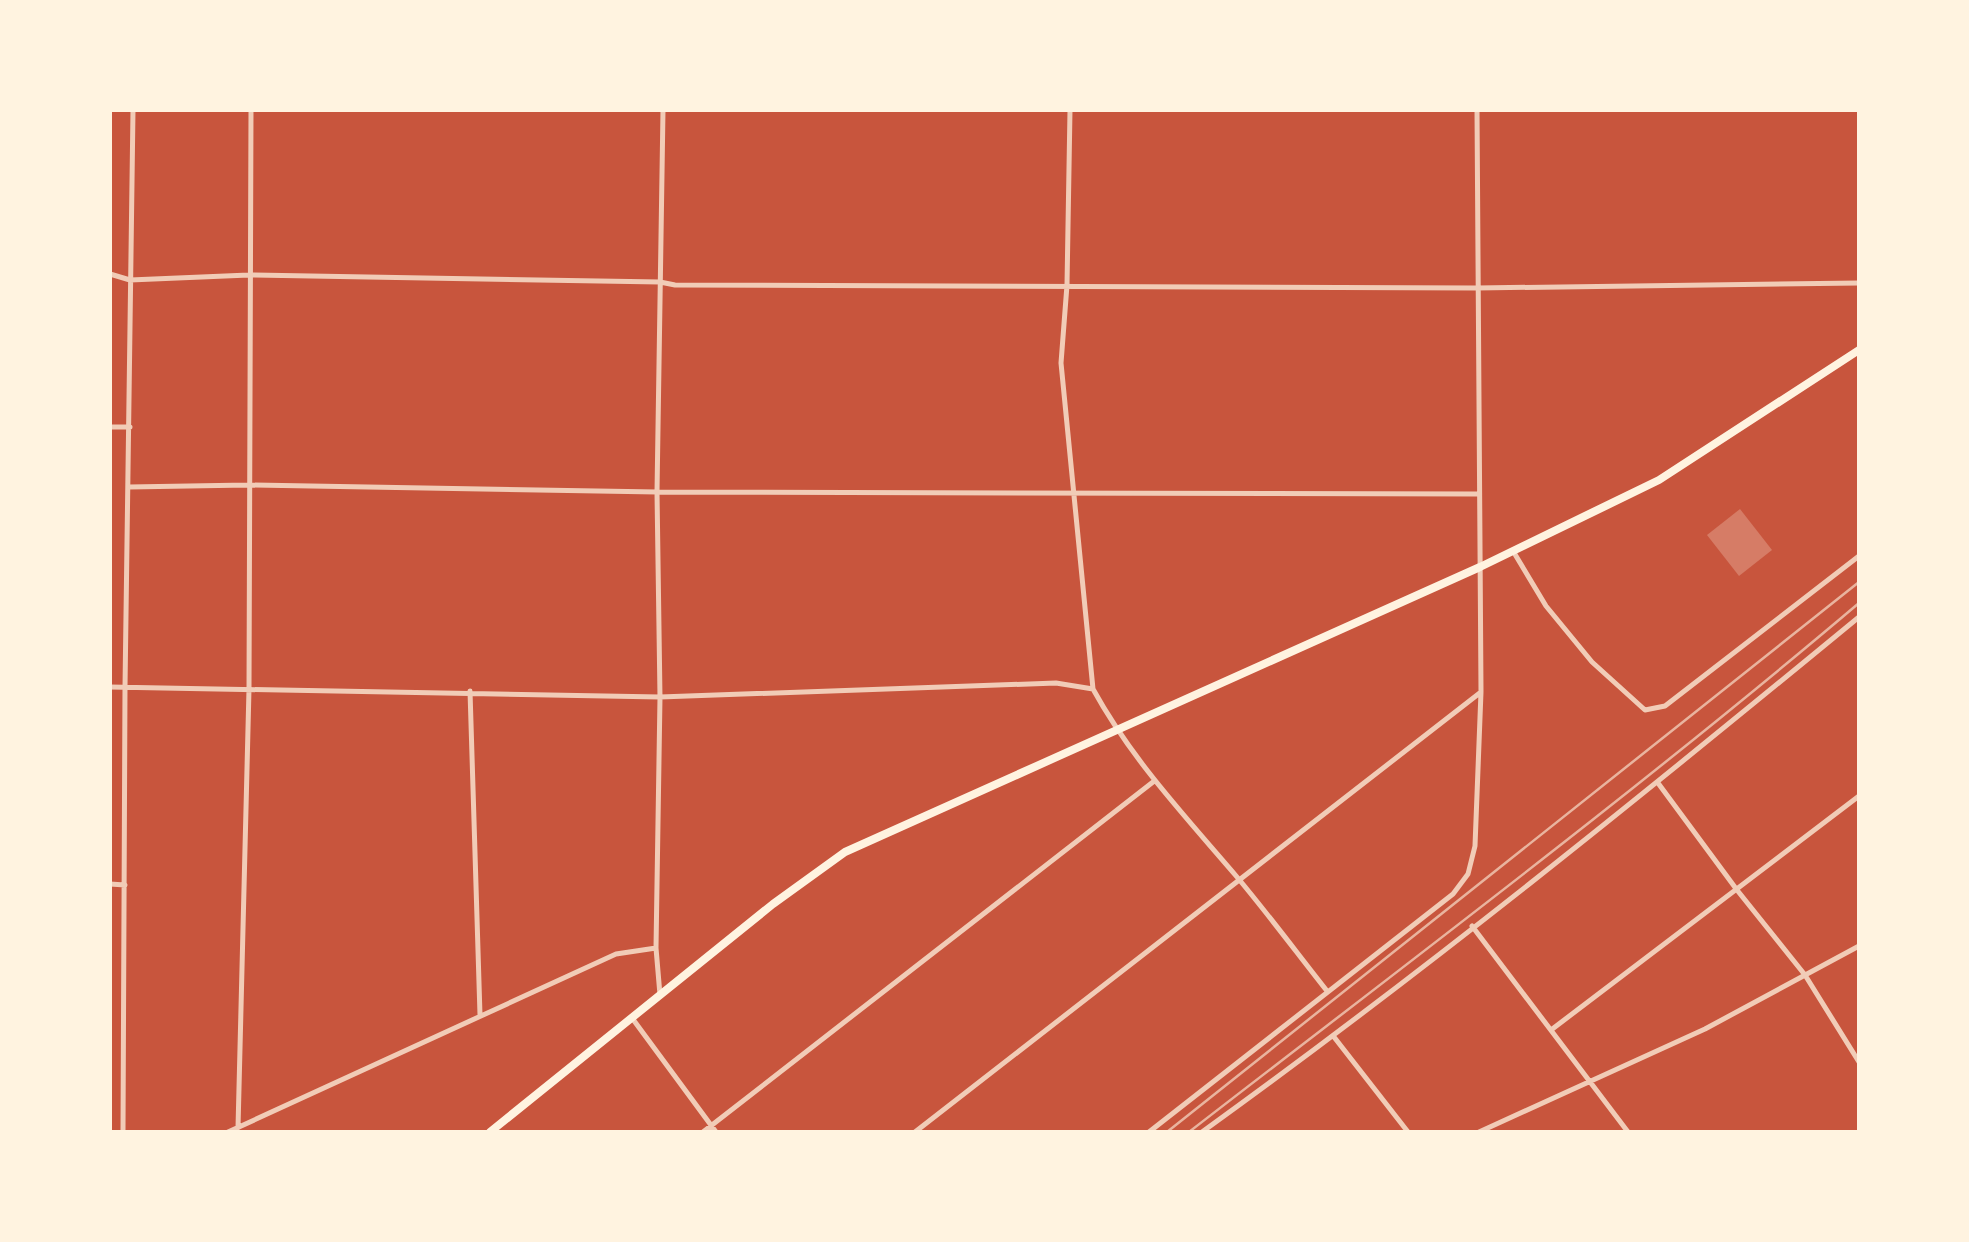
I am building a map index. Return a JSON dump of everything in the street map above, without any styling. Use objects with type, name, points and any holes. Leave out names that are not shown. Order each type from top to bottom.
[{"type":"main road","points":[[490,1132],[774,904],[845,852],[1480,567],[1659,480],[1859,351]]},
{"type":"street","points":[[123,1132],[125,687],[133,110]]},
{"type":"street","points":[[238,1128],[249,689],[251,110]]},
{"type":"street","points":[[660,995],[656,948],[660,697],[657,492],[663,110]]},
{"type":"street","points":[[1070,110],[1067,285],[1061,363],[1093,689],[1115,729],[1153,782],[1239,880],[1327,991]]},
{"type":"street","points":[[1149,1132],[1453,894],[1468,874],[1475,846],[1481,692],[1477,494],[1477,110]]},
{"type":"street","points":[[110,274],[130,280],[249,275],[660,282],[675,285],[1477,288],[1859,283]]},
{"type":"street","points":[[110,427],[130,427]]},
{"type":"street","points":[[129,488],[248,485],[657,492],[1477,494]]},
{"type":"street","points":[[1513,551],[1546,606],[1592,662],[1645,710],[1665,706],[1859,556]]},
{"type":"street","points":[[1202,1132],[1334,1037],[1472,926],[1658,783],[1859,617]]},
{"type":"street","points":[[110,687],[470,691],[660,697],[1056,683],[1093,689]]},
{"type":"street","points":[[470,691],[480,1015]]},
{"type":"street","points":[[915,1132],[1481,692]]},
{"type":"street","points":[[703,1132],[1153,782]]},
{"type":"street","points":[[1658,783],[1737,890],[1805,975],[1859,1062]]},
{"type":"street","points":[[1551,1030],[1859,796]]},
{"type":"street","points":[[110,884],[125,885]]},
{"type":"street","points":[[1472,926],[1628,1132]]},
{"type":"street","points":[[1479,1132],[1705,1029],[1859,946]]},
{"type":"street","points":[[228,1132],[616,954],[656,948]]},
{"type":"street","points":[[632,1018],[716,1132]]},
{"type":"street","points":[[1334,1037],[1408,1132]]},
{"type":"building","points":[[1740,509],[1772,550],[1739,576],[1707,535]]},
{"type":"railway","points":[[1167,1132],[1859,582]]},
{"type":"railway","points":[[1189,1132],[1611,805],[1859,603]]}]
